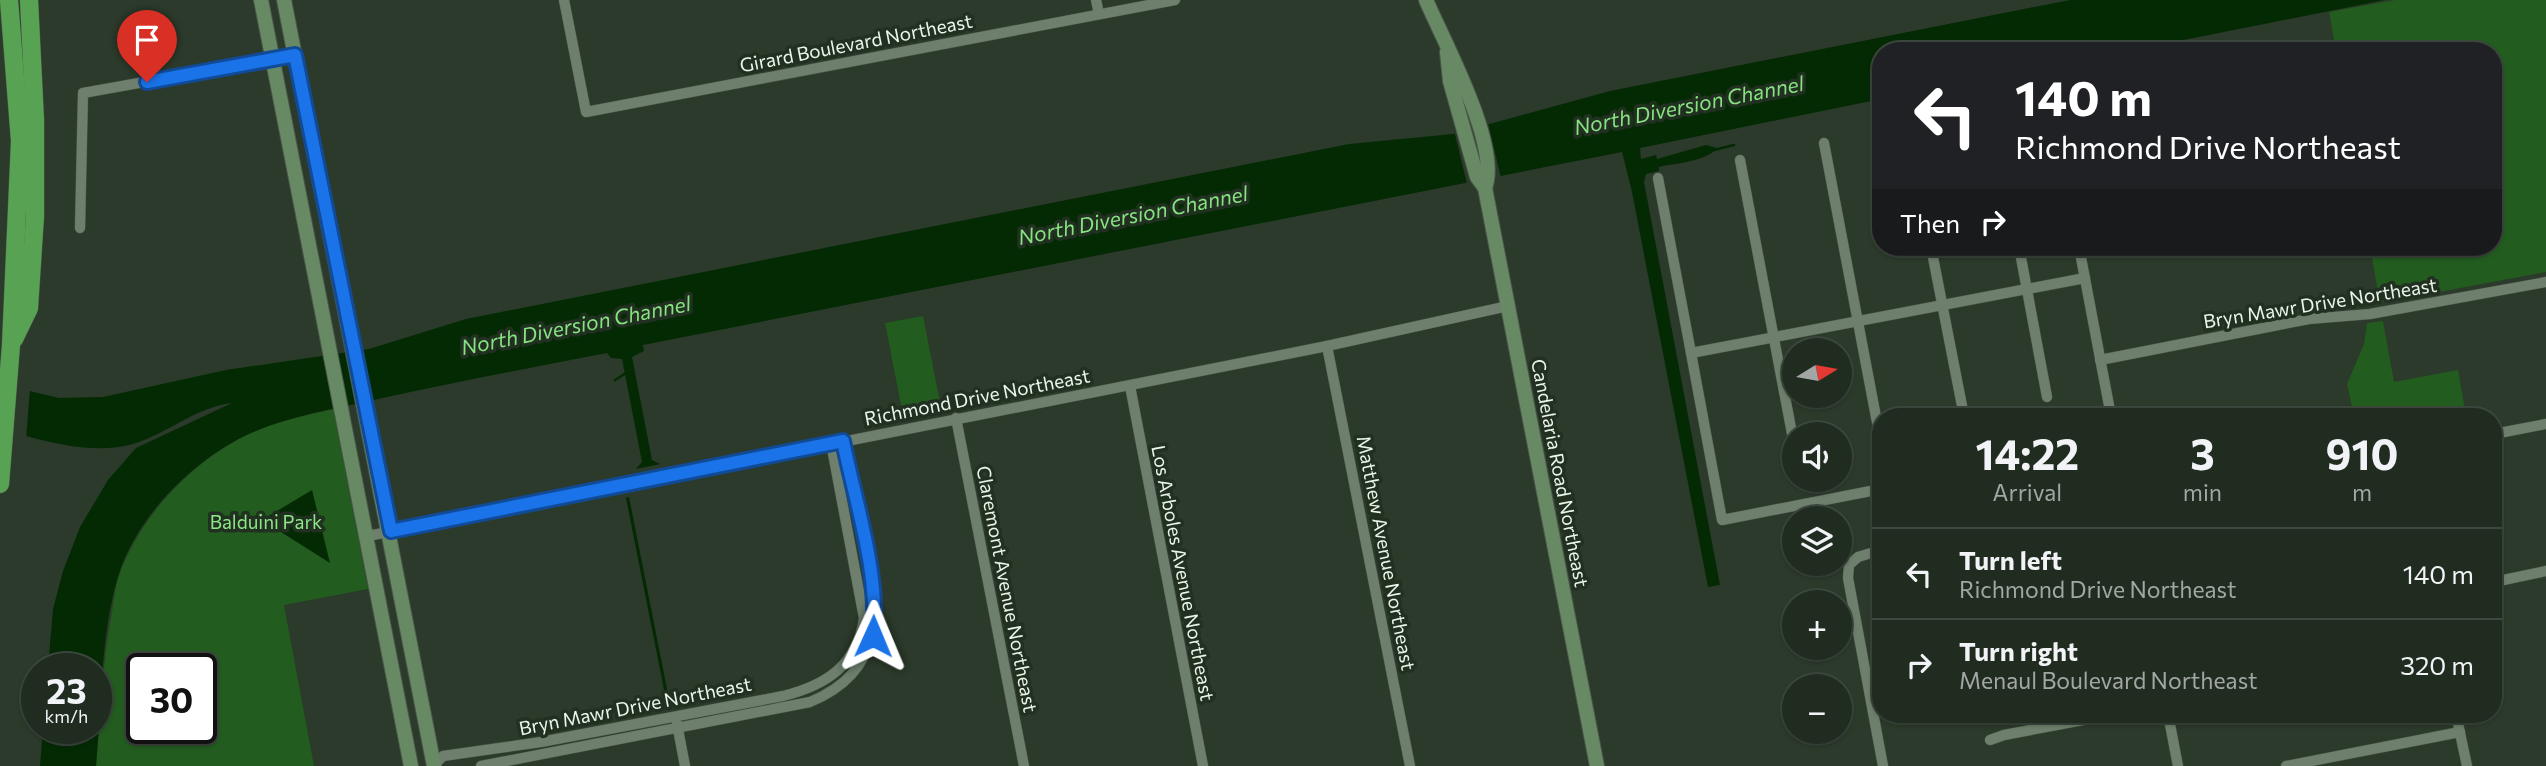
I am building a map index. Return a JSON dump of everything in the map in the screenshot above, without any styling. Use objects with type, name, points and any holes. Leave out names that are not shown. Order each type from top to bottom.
[{"type":"highway","points":[[0,484],[11,345],[20,141],[9,0]]},
{"type":"highway","points":[[11,345],[29,308],[33,261],[35,120],[29,0]]},
{"type":"main road","points":[[261,0],[369,536],[411,766]]},
{"type":"main road","points":[[284,0],[391,531],[432,766]]},
{"type":"main road","name":"Candelaria Road Northeast","points":[[1426,0],[1447,52],[1450,81],[1468,116],[1477,177],[1485,188],[1597,766]]},
{"type":"street","name":"Girard Boulevard Northeast","points":[[564,0],[586,112],[1175,0]]},
{"type":"street","points":[[1096,0],[1099,14]]},
{"type":"street","points":[[80,228],[83,93],[295,55]]},
{"type":"street","points":[[1824,143],[1874,408]]},
{"type":"street","points":[[1740,160],[1790,422]]},
{"type":"street","points":[[1658,178],[1722,520],[1872,491]]},
{"type":"street","points":[[1933,256],[1962,408]]},
{"type":"street","points":[[2021,256],[2048,397]]},
{"type":"street","points":[[2081,256],[2109,408]]},
{"type":"street","points":[[1691,354],[2085,278]]},
{"type":"street","name":"Bryn Mawr Drive Northeast","points":[[2100,360],[2309,319],[2370,314],[2546,282]]},
{"type":"street","name":"Richmond Drive Northeast","points":[[369,536],[956,418],[1130,386],[1508,306]]},
{"type":"street","name":"Matthew Avenue Northeast","points":[[1327,346],[1410,766]]},
{"type":"street","name":"Los Arboles Avenue Northeast","points":[[1130,386],[1202,766]]},
{"type":"street","name":"Claremont Avenue Northeast","points":[[956,418],[1024,766]]},
{"type":"street","points":[[2502,432],[2546,424]]},
{"type":"street","name":"Bryn Mawr Drive Northeast","points":[[481,766],[810,702],[830,694],[848,681],[862,663],[873,636],[875,617],[871,582],[843,441]]},
{"type":"street","name":"Bryn Mawr Drive Northeast","points":[[432,766],[443,756],[541,743],[807,690],[841,670],[857,646],[864,618],[831,443]]},
{"type":"street","points":[[1872,553],[1858,557],[1849,565],[1849,592],[1872,710]]},
{"type":"street","points":[[2502,580],[2546,571]]},
{"type":"street","points":[[676,717],[685,766]]},
{"type":"street","points":[[1875,723],[1883,766]]},
{"type":"street","points":[[1990,740],[2004,734],[2065,723]]},
{"type":"street","points":[[2170,723],[2178,766]]},
{"type":"street","points":[[2458,723],[2467,766]]},
{"type":"street","points":[[2288,766],[2460,732]]},
{"type":"green space","points":[[2395,0],[2546,0],[2546,272],[2380,303],[2372,256],[2502,256],[2502,42],[2334,42],[2329,12]]},
{"type":"green space","points":[[923,316],[941,407],[895,417],[895,413],[902,410],[885,323]]},
{"type":"green space","points":[[2383,321],[2394,382],[2458,370],[2465,408],[2352,408],[2347,384],[2364,344],[2367,323]]},
{"type":"green space","name":"Balduini Park","points":[[333,409],[368,589],[284,605],[314,766],[96,766],[98,744],[112,744],[112,653],[106,653],[116,588],[119,575],[141,531],[172,492],[209,458],[251,433],[291,419]]},
{"type":"water","name":"North Diversion Channel","points":[[2070,0],[2385,0],[2173,42],[1872,42],[1872,101],[1640,148],[1641,159],[1656,155],[1657,159],[1706,145],[1717,148],[1698,159],[1659,167],[1659,171],[1646,174],[1644,182],[1720,585],[1708,587],[1622,152],[643,345],[644,351],[632,357],[652,460],[660,464],[636,469],[642,462],[622,359],[611,358],[607,353],[296,417],[251,433],[209,457],[170,491],[153,511],[138,532],[118,577],[105,653],[49,653],[53,609],[63,571],[80,527],[108,480],[136,448],[232,403],[206,410],[133,444],[83,447],[49,442],[0,429],[17,388],[59,398],[103,397],[226,370],[369,349],[466,319],[1349,144],[1453,134],[1610,91]]},
{"type":"water","points":[[312,490],[330,563],[262,520]]},
{"type":"water","points":[[629,497],[671,709],[668,710],[626,498]]},
{"type":"water","points":[[42,744],[98,744],[96,766],[40,766]]},
{"type":"pier","points":[[1488,123],[1501,178],[1467,184],[1454,130]]},
{"type":"pier","points":[[0,378],[30,388],[26,440],[0,432]]},
{"type":"waterway","points":[[1714,150],[1734,145]]},
{"type":"waterway","points":[[615,380],[626,373]]},
{"type":"route","points":[[147,82],[295,55],[391,531],[843,441],[871,582],[875,617],[873,636]]}]
